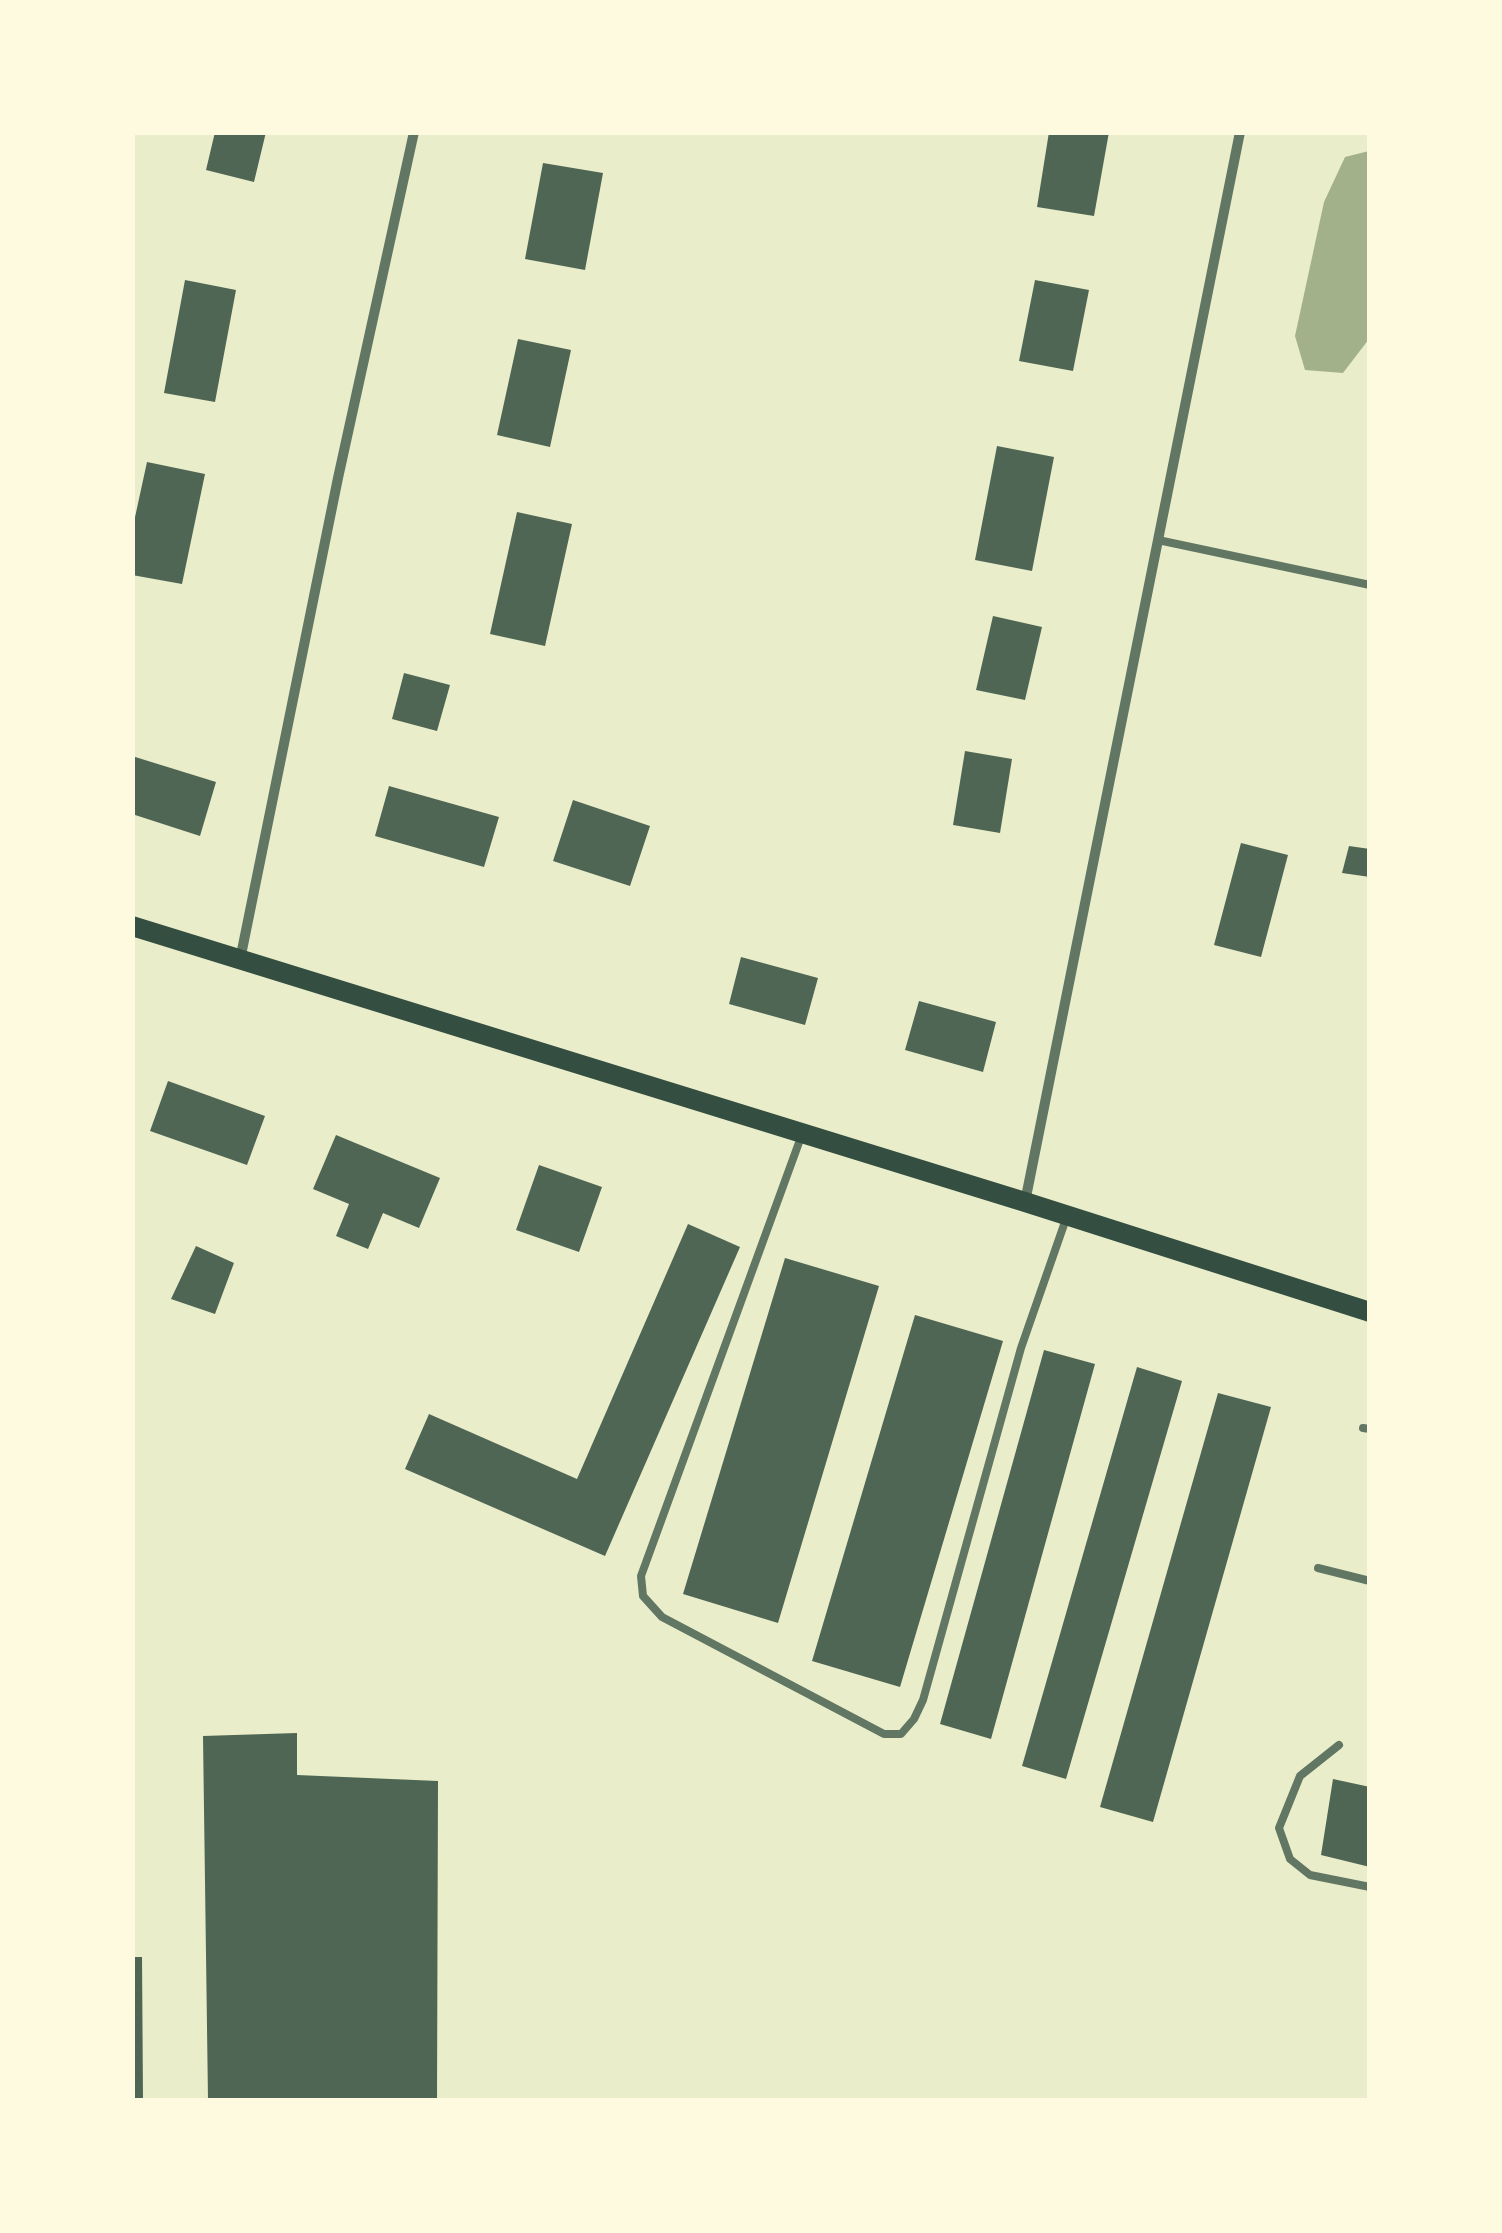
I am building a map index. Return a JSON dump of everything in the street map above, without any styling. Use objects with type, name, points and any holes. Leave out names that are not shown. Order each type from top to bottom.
[{"type":"main road","points":[[132,926],[1370,1312]]},
{"type":"street","points":[[240,961],[338,478],[414,132]]},
{"type":"street","points":[[1026,1202],[1240,132]]},
{"type":"lane","points":[[1158,540],[1370,585]]},
{"type":"lane","points":[[802,1133],[640,1576],[643,1596],[662,1617],[884,1734],[902,1734],[923,1700],[1021,1348],[1068,1216]]},
{"type":"lane","points":[[1318,1568],[1370,1581]]},
{"type":"lane","points":[[1339,1746],[1300,1776],[1279,1828],[1290,1859],[1310,1875],[1370,1887]]},
{"type":"shaded area","points":[[1369,151],[1369,339],[1343,373],[1305,370],[1295,336],[1324,202],[1345,157]]},
{"type":"building","points":[[215,132],[266,132],[254,182],[206,170]]},
{"type":"building","points":[[1049,132],[1109,132],[1094,216],[1037,207]]},
{"type":"building","points":[[543,163],[603,173],[585,270],[525,259]]},
{"type":"building","points":[[185,280],[236,290],[215,402],[164,393]]},
{"type":"building","points":[[1035,280],[1089,290],[1073,371],[1019,361]]},
{"type":"building","points":[[518,339],[571,350],[550,447],[497,435]]},
{"type":"building","points":[[997,446],[1054,457],[1032,571],[975,560]]},
{"type":"building","points":[[147,462],[205,474],[182,584],[132,575],[132,531]]},
{"type":"building","points":[[517,512],[572,524],[545,646],[490,634]]},
{"type":"building","points":[[993,616],[1042,627],[1025,700],[976,690]]},
{"type":"building","points":[[404,673],[450,685],[437,731],[392,719]]},
{"type":"building","points":[[965,751],[1012,759],[1000,833],[953,825]]},
{"type":"building","points":[[132,756],[216,782],[200,836],[132,814]]},
{"type":"building","points":[[389,786],[499,817],[484,867],[375,836]]},
{"type":"building","points":[[573,800],[650,826],[630,886],[553,861]]},
{"type":"building","points":[[1241,843],[1288,855],[1261,957],[1214,945]]},
{"type":"building","points":[[1349,846],[1370,849],[1370,877],[1342,873]]},
{"type":"building","points":[[741,957],[818,978],[805,1025],[729,1004]]},
{"type":"building","points":[[919,1001],[996,1022],[983,1072],[905,1050]]},
{"type":"building","points":[[168,1081],[265,1116],[247,1165],[150,1131]]},
{"type":"building","points":[[336,1135],[440,1178],[419,1228],[383,1213],[368,1249],[336,1236],[349,1204],[313,1189]]},
{"type":"building","points":[[539,1165],[602,1187],[579,1252],[516,1230]]},
{"type":"building","points":[[688,1224],[740,1247],[605,1556],[405,1469],[429,1414],[577,1479]]},
{"type":"building","points":[[196,1246],[234,1263],[215,1314],[171,1299]]},
{"type":"building","points":[[785,1258],[879,1286],[778,1623],[683,1594]]},
{"type":"building","points":[[915,1315],[1003,1341],[900,1687],[812,1661]]},
{"type":"building","points":[[1044,1350],[1095,1364],[991,1739],[940,1724]]},
{"type":"building","points":[[1137,1367],[1182,1381],[1066,1779],[1022,1766]]},
{"type":"building","points":[[1218,1393],[1271,1407],[1153,1822],[1100,1807]]},
{"type":"building","points":[[297,1733],[297,1775],[438,1781],[437,2100],[208,2100],[203,1736]]},
{"type":"building","points":[[1333,1779],[1370,1787],[1370,1867],[1321,1855]]},
{"type":"building","points":[[132,1957],[142,1957],[143,2100],[132,2100]]}]
